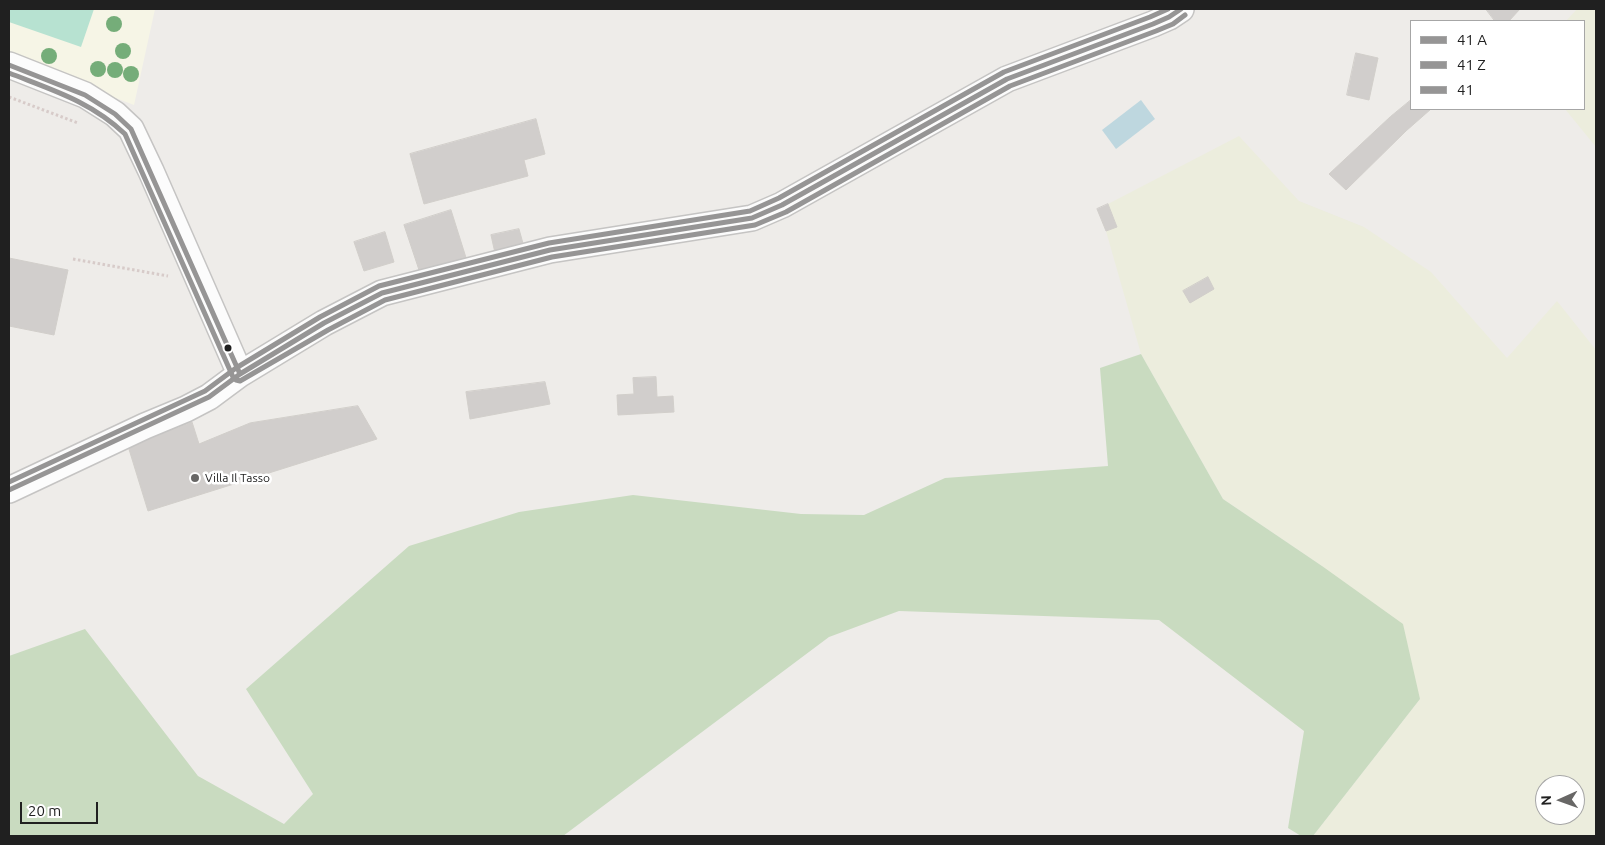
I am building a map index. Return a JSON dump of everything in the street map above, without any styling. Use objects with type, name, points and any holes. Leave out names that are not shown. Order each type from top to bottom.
[{"type":"street","points":[[9,490],[145,426],[186,409],[324,323],[382,293],[550,250],[752,218],[782,205],[1007,79],[1153,24],[1181,9]]},
{"type":"street","points":[[9,65],[85,95],[115,114],[131,129],[240,374]]},
{"type":"path","points":[[9,97],[85,126]]},
{"type":"path","points":[[73,259],[176,278]]},
{"type":"shaded area","points":[[9,9],[155,9],[134,105],[9,57]]},
{"type":"green space","points":[[9,9],[94,9],[81,47],[9,22]]},
{"type":"green space","points":[[1577,9],[1596,9],[1596,147],[1566,110],[1585,110],[1585,20],[1567,20]]},
{"type":"green space","points":[[1239,136],[1299,201],[1364,227],[1431,272],[1507,358],[1557,301],[1596,350],[1596,836],[1313,836],[1420,699],[1322,566],[1223,499],[1141,354],[1106,231],[1117,226],[1108,204]]},
{"type":"green space","points":[[1141,354],[1223,499],[1403,624],[1420,699],[1313,836],[1301,836],[1288,828],[1304,731],[1159,620],[899,611],[829,637],[563,836],[9,836],[9,656],[85,629],[198,776],[284,824],[313,794],[246,689],[409,546],[519,512],[633,495],[801,514],[864,515],[945,478],[1108,466],[1100,368]]},
{"type":"water","points":[[1141,100],[1155,119],[1116,149],[1102,130]]},
{"type":"building","points":[[1486,9],[1520,9],[1510,20],[1494,20]]},
{"type":"building","points":[[1356,53],[1378,58],[1369,100],[1347,95]]},
{"type":"building","points":[[1410,101],[1410,110],[1430,110],[1346,190],[1329,174]]},
{"type":"building","points":[[536,119],[545,154],[524,160],[528,176],[424,204],[410,154]]},
{"type":"building","points":[[1108,204],[1117,227],[1106,231],[1097,209]]},
{"type":"building","points":[[451,210],[468,264],[422,279],[404,225]]},
{"type":"building","points":[[519,229],[524,247],[495,253],[491,235]]},
{"type":"building","points":[[385,232],[394,262],[364,271],[354,242]]},
{"type":"building","points":[[9,258],[68,270],[54,335],[9,326]]},
{"type":"building","points":[[1208,277],[1214,289],[1190,303],[1183,291]]},
{"type":"building","points":[[656,377],[657,397],[673,396],[674,412],[618,415],[617,395],[634,394],[633,378]]},
{"type":"building","points":[[545,382],[550,404],[470,419],[466,392]]},
{"type":"building","name":"Villa Il Tasso","points":[[358,406],[377,439],[148,511],[128,446],[192,422],[199,444],[250,423]]},
{"type":"transit line","name":"41","points":[[9,482],[205,391],[236,368],[320,317],[379,286],[549,243],[750,211],[779,198],[1004,72],[1168,9]]},
{"type":"transit line","points":[[9,490],[209,397],[240,374],[324,323],[382,293],[550,250],[752,218],[782,205],[1007,79],[1153,24],[1181,9]]},
{"type":"transit line","points":[[9,73],[84,105],[98,113],[125,134],[233,377],[240,381],[328,330],[385,300],[552,257],[755,225],[786,212],[1010,86],[1156,31],[1173,24],[1185,15]]},
{"type":"transit line","points":[[9,65],[85,95],[115,114],[131,129],[240,374]]},
{"type":"place","name":"Villa Il Tasso","points":[[195,478]]}]
